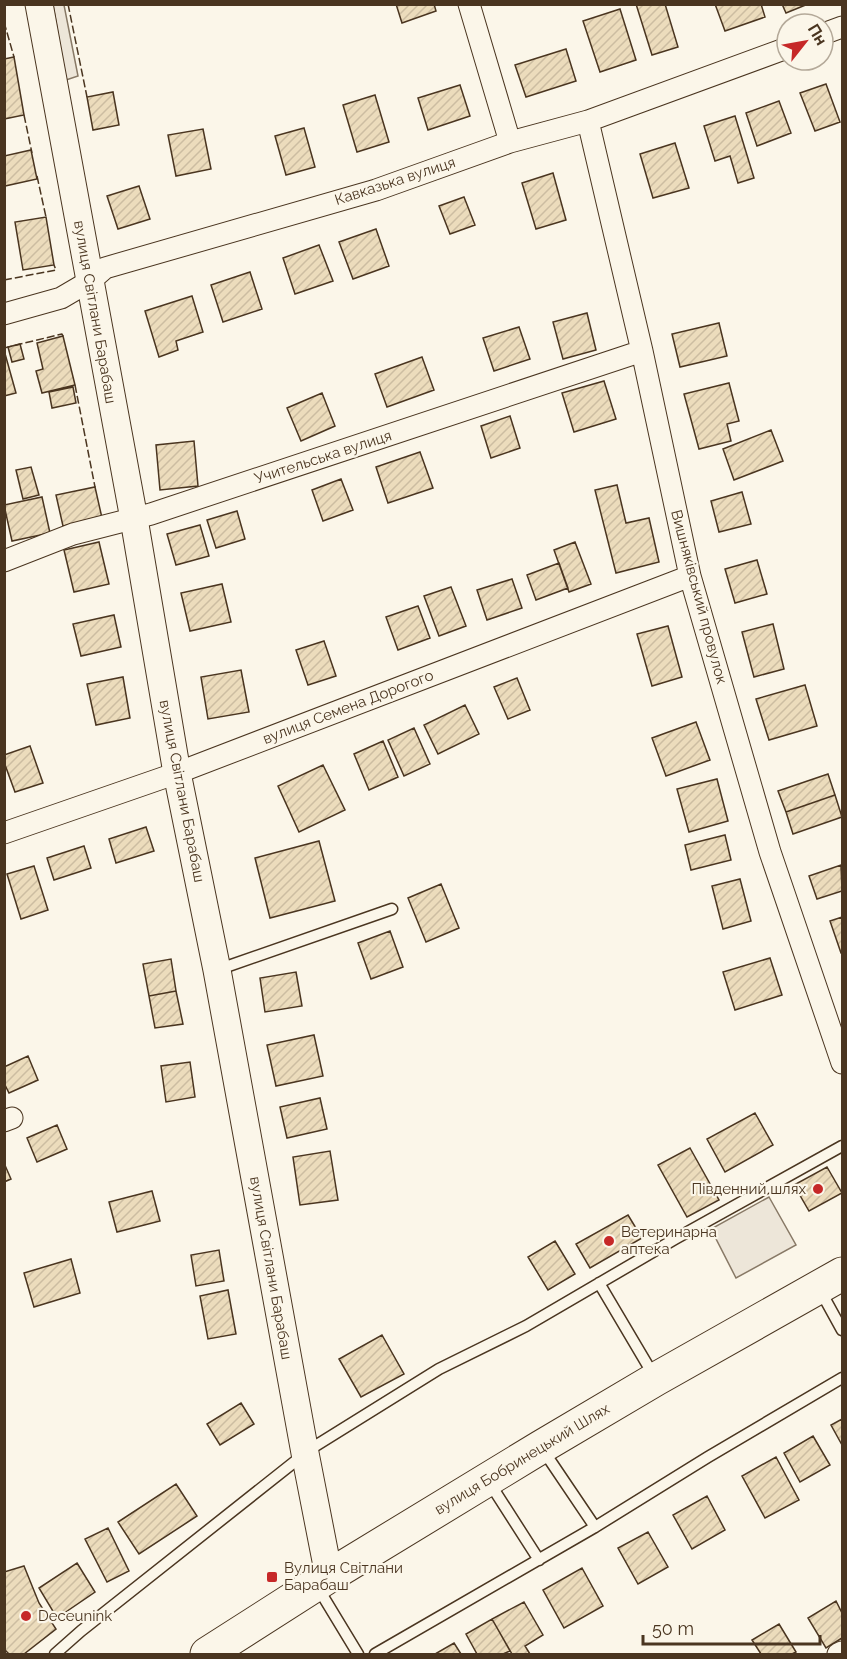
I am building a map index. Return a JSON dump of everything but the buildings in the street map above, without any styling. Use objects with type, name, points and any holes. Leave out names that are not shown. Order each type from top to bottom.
[{"type":"main road","name":"вулиця Бобринецький Шлях","points":[[207,1654],[322,1580],[656,1379],[831,1281]]},
{"type":"street","name":"вулиця Світлани Барабаш","points":[[39,4],[134,519],[177,773],[217,970],[305,1453],[322,1580]]},
{"type":"street","points":[[469,4],[510,142]]},
{"type":"street","name":"Кавказька вулиця","points":[[4,314],[61,298],[90,281],[105,268],[376,190],[510,142],[588,121],[775,52]]},
{"type":"street","name":"Вишняківський провулок","points":[[588,121],[642,351],[690,576],[770,852],[843,1063]]},
{"type":"street","name":"Учительська вулиця","points":[[4,561],[73,534],[134,519],[642,351]]},
{"type":"street","name":"вулиця Семена Дорогого","points":[[4,833],[177,773],[690,576]]},
{"type":"street","points":[[838,1654],[843,1652]]},
{"type":"lane","points":[[217,970],[392,909]]},
{"type":"lane","points":[[55,1654],[305,1453],[440,1369],[526,1326],[675,1239],[843,1146]]},
{"type":"lane","points":[[831,1281],[843,1330]]},
{"type":"lane","points":[[599,1283],[656,1379]]},
{"type":"lane","points":[[375,1654],[595,1527],[708,1457],[843,1378]]},
{"type":"lane","points":[[541,1448],[595,1527]]},
{"type":"lane","points":[[488,1480],[539,1560]]},
{"type":"lane","points":[[322,1580],[358,1654]]},
{"type":"shaded area","points":[[53,5],[64,5],[78,76],[66,80]]},
{"type":"shaded area","points":[[769,1197],[796,1245],[736,1278],[711,1229]]},
{"type":"fence","points":[[68,4],[87,97]]},
{"type":"fence","points":[[4,22],[14,57]]},
{"type":"fence","points":[[24,115],[32,153]]},
{"type":"fence","points":[[37,176],[46,217]]},
{"type":"fence","points":[[4,280],[56,270],[54,265]]},
{"type":"fence","points":[[4,348],[62,334],[63,336]]},
{"type":"fence","points":[[75,385],[95,487]]},
{"type":"place","name":"Південний шлях","points":[[818,1189]]},
{"type":"place","name":"Ветеринарна аптека","points":[[609,1241]]},
{"type":"place","name":"Вулиця Світлани Барабаш","points":[[272,1577]]},
{"type":"place","name":"Deceunink","points":[[26,1616]]}]
